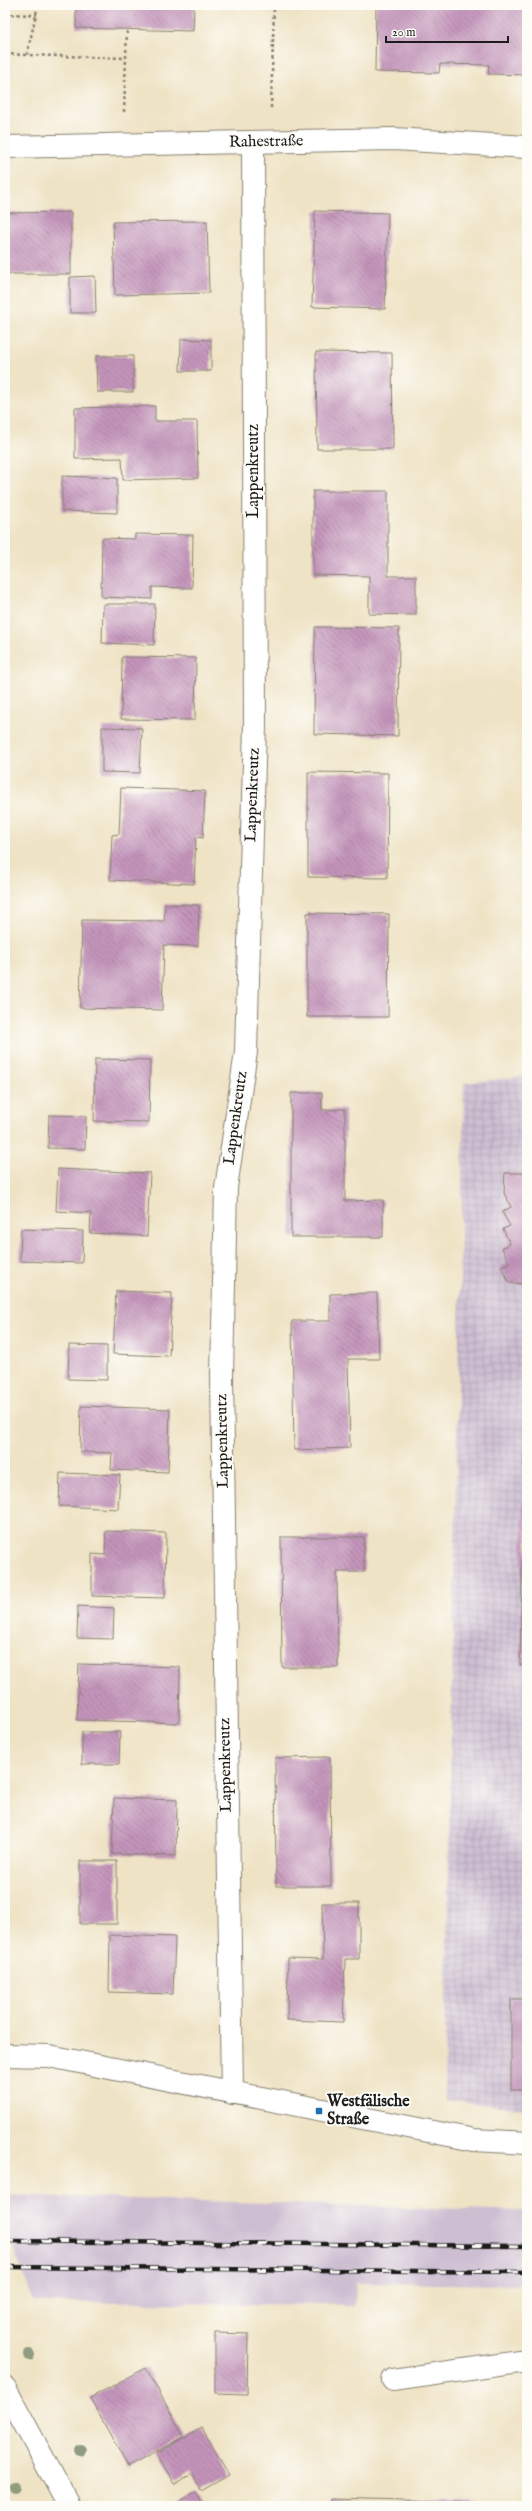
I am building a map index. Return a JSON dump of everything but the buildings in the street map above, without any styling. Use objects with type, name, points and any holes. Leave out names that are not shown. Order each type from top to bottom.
[{"type":"street","name":"Rahestraße","points":[[5,148],[393,139],[527,147]]},
{"type":"street","name":"Lappenkreutz","points":[[232,2093],[222,1376],[226,1188],[246,1052],[254,741],[262,142]]},
{"type":"street","points":[[5,2055],[49,2056],[474,2140],[527,2143]]},
{"type":"street","points":[[393,2380],[527,2361]]},
{"type":"street","points":[[5,2388],[69,2506]]},
{"type":"path","points":[[27,55],[38,5]]},
{"type":"path","points":[[262,142],[274,5]]},
{"type":"path","points":[[5,14],[37,15]]},
{"type":"path","points":[[123,145],[128,29]]},
{"type":"path","points":[[5,54],[126,58]]},
{"type":"shaded area","points":[[527,1076],[527,2109],[444,2100],[464,1083]]},
{"type":"shaded area","points":[[5,2195],[527,2211],[527,2285],[356,2283],[355,2305],[34,2302],[5,2226]]},
{"type":"railway","points":[[5,2241],[527,2246]]},
{"type":"railway","points":[[5,2267],[527,2272]]},
{"type":"place","name":"Westfälische Straße","points":[[319,2111]]}]
